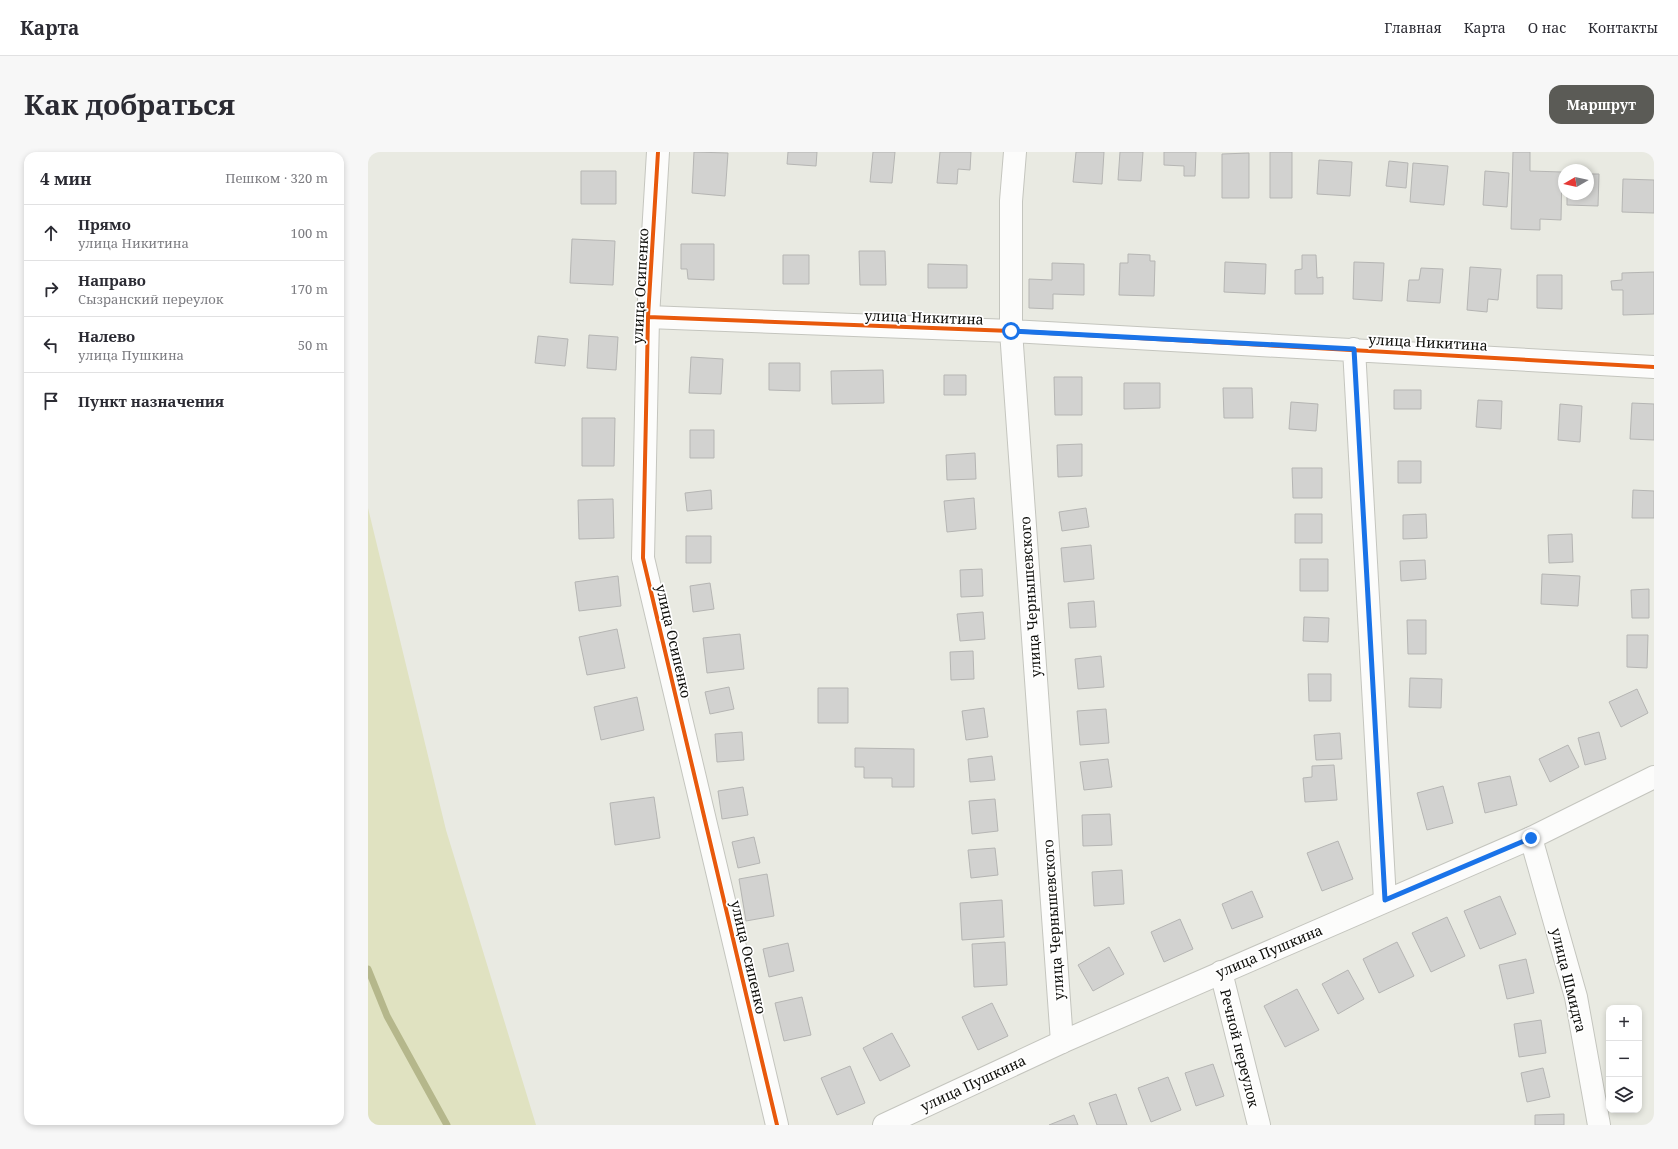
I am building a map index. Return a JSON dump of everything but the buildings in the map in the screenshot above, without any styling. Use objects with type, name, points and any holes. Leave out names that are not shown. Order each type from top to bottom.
[{"type":"street","name":"улица Осипенко","points":[[658,152],[648,317],[643,558],[777,1125]]},
{"type":"street","name":"улица Чернышевского","points":[[1015,152],[1011,201],[1011,331],[1062,1042]]},
{"type":"street","name":"улица Никитина","points":[[648,317],[1011,331],[1654,366]]},
{"type":"street","points":[[1354,349],[1385,900]]},
{"type":"street","name":"улица Пушкина","points":[[884,1125],[1062,1042],[1385,900],[1531,838],[1654,777]]},
{"type":"street","name":"улица Шмидта","points":[[1531,838],[1576,997],[1599,1125]]},
{"type":"street","name":"Речной переулок","points":[[1221,972],[1258,1125]]},
{"type":"green space","points":[[368,508],[446,830],[536,1125],[368,1125]]},
{"type":"waterway","points":[[368,969],[387,1016],[447,1125]]},
{"type":"cycle path","points":[[658,152],[648,317],[643,558],[777,1125]]},
{"type":"cycle path","points":[[648,317],[1011,331],[1654,367]]},
{"type":"route","points":[[1011,331],[1354,349],[1385,900],[1531,838]]}]
